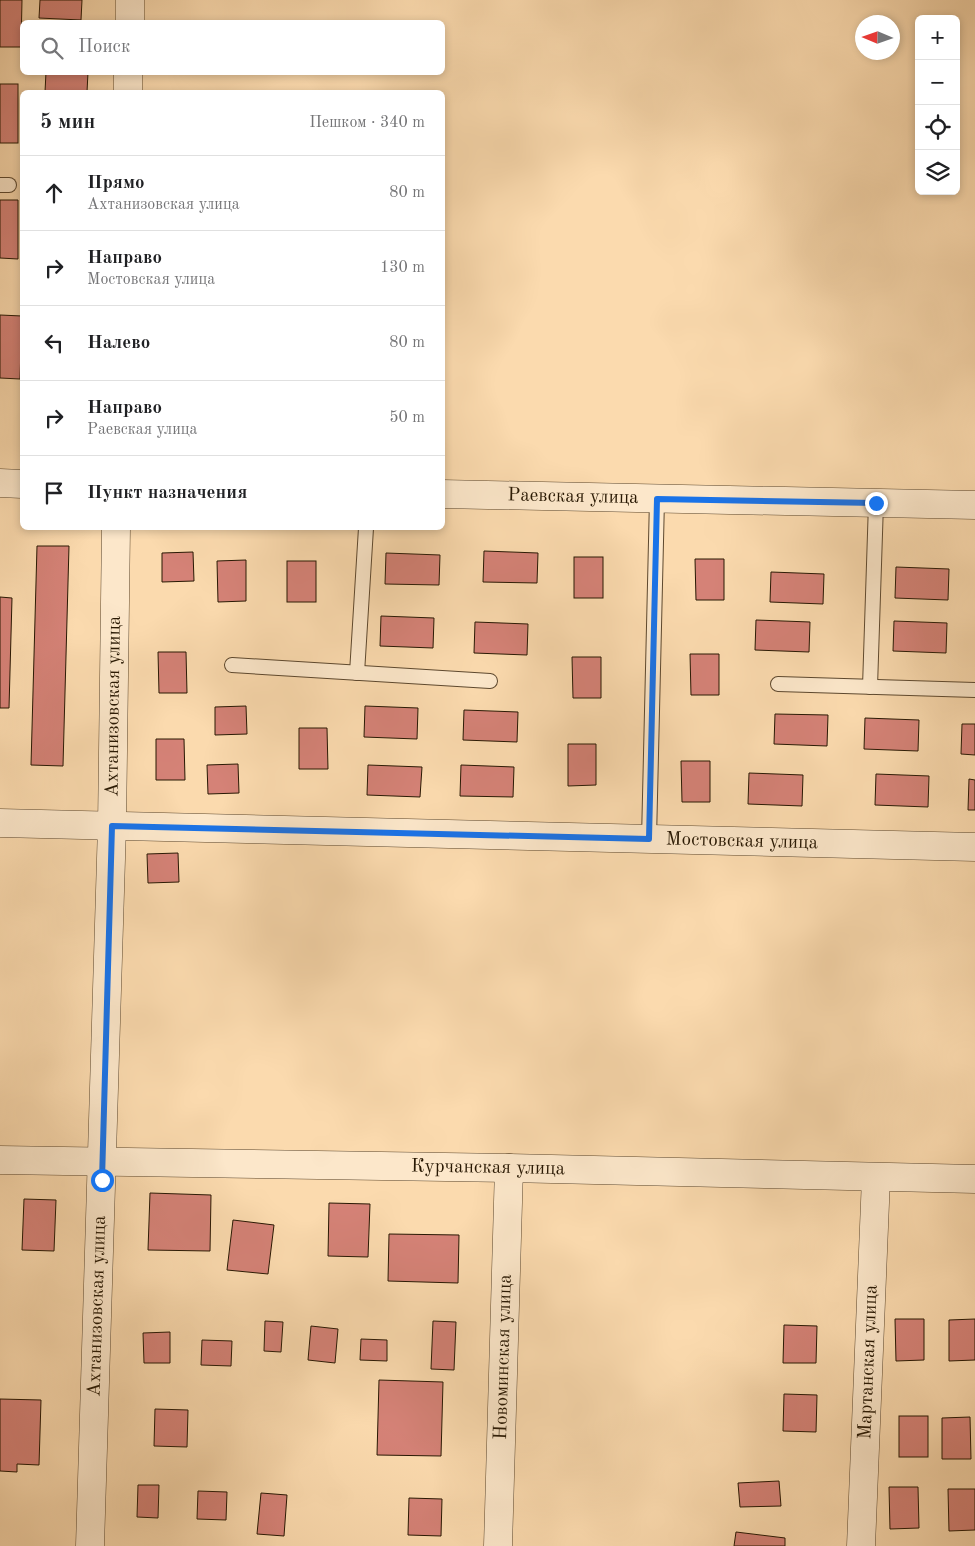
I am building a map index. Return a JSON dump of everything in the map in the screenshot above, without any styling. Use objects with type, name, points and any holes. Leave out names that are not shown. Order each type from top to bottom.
[{"type":"street","points":[[130,0],[130,20]]},
{"type":"street","points":[[128,75],[128,90]]},
{"type":"street","points":[[0,483],[20,484]]},
{"type":"street","name":"Раевская улица","points":[[445,494],[975,506]]},
{"type":"street","name":"Ахтанизовская улица","points":[[90,1546],[112,826],[116,530]]},
{"type":"street","name":"Мостовская улица","points":[[0,823],[975,847]]},
{"type":"street","name":"Курчанская улица","points":[[0,1160],[509,1168],[975,1179]]},
{"type":"street","name":"Новоминская улица","points":[[498,1546],[509,1168]]},
{"type":"street","name":"Мартанская улица","points":[[861,1546],[876,1178]]},
{"type":"lane","points":[[649,839],[657,499]]},
{"type":"lane","points":[[870,687],[876,503]]},
{"type":"lane","points":[[357,673],[366,530]]},
{"type":"lane","points":[[232,665],[490,681]]},
{"type":"lane","points":[[778,684],[975,690]]},
{"type":"building","points":[[0,0],[22,0],[20,47],[0,47]]},
{"type":"building","points":[[40,0],[82,0],[81,20],[39,18]]},
{"type":"building","points":[[46,75],[88,75],[87,90],[45,90]]},
{"type":"building","points":[[0,84],[18,84],[18,143],[0,143]]},
{"type":"building","points":[[0,200],[18,200],[18,259],[0,258]]},
{"type":"building","points":[[0,315],[20,316],[20,379],[0,378]]},
{"type":"building","points":[[37,546],[69,546],[63,766],[31,765]]},
{"type":"building","points":[[484,551],[538,553],[537,583],[483,582]]},
{"type":"building","points":[[193,552],[194,581],[162,582],[162,553]]},
{"type":"building","points":[[386,553],[440,555],[439,585],[385,584]]},
{"type":"building","points":[[574,557],[603,557],[603,598],[574,598]]},
{"type":"building","points":[[695,559],[724,559],[724,600],[696,600]]},
{"type":"building","points":[[246,560],[246,601],[218,602],[217,561]]},
{"type":"building","points":[[287,561],[316,561],[316,602],[287,602]]},
{"type":"building","points":[[896,567],[949,569],[948,600],[895,598]]},
{"type":"building","points":[[771,572],[824,574],[823,604],[770,602]]},
{"type":"building","points":[[0,597],[12,598],[9,708],[0,708]]},
{"type":"building","points":[[381,616],[434,618],[433,648],[380,646]]},
{"type":"building","points":[[756,620],[810,622],[809,652],[755,650]]},
{"type":"building","points":[[894,621],[947,623],[946,653],[893,651]]},
{"type":"building","points":[[475,622],[528,624],[527,655],[474,653]]},
{"type":"building","points":[[158,652],[186,652],[187,693],[159,693]]},
{"type":"building","points":[[690,654],[719,654],[719,695],[691,695]]},
{"type":"building","points":[[572,657],[601,657],[601,698],[573,698]]},
{"type":"building","points":[[246,706],[247,734],[215,735],[215,707]]},
{"type":"building","points":[[365,706],[418,708],[417,739],[364,737]]},
{"type":"building","points":[[464,710],[518,712],[517,742],[463,740]]},
{"type":"building","points":[[775,714],[828,715],[827,746],[774,744]]},
{"type":"building","points":[[865,718],[919,720],[918,751],[864,749]]},
{"type":"building","points":[[962,724],[975,724],[975,755],[961,754]]},
{"type":"building","points":[[299,728],[327,728],[328,769],[299,769]]},
{"type":"building","points":[[156,739],[184,739],[185,780],[156,780]]},
{"type":"building","points":[[568,744],[596,744],[596,785],[568,786]]},
{"type":"building","points":[[681,761],[710,761],[710,802],[682,802]]},
{"type":"building","points":[[238,764],[239,793],[208,794],[207,765]]},
{"type":"building","points":[[368,765],[422,767],[420,797],[367,795]]},
{"type":"building","points":[[461,765],[514,767],[513,797],[460,796]]},
{"type":"building","points":[[749,773],[803,775],[802,806],[748,804]]},
{"type":"building","points":[[876,774],[929,776],[928,807],[875,805]]},
{"type":"building","points":[[969,779],[975,780],[975,810],[968,810]]},
{"type":"building","points":[[178,853],[179,882],[148,883],[147,854]]},
{"type":"building","points":[[150,1193],[211,1195],[210,1251],[148,1250]]},
{"type":"building","points":[[24,1199],[56,1200],[54,1251],[22,1250]]},
{"type":"building","points":[[329,1203],[370,1204],[368,1257],[328,1256]]},
{"type":"building","points":[[233,1220],[274,1225],[268,1274],[227,1270]]},
{"type":"building","points":[[389,1234],[459,1235],[458,1283],[388,1281]]},
{"type":"building","points":[[895,1319],[924,1319],[924,1360],[896,1361]]},
{"type":"building","points":[[975,1319],[975,1360],[949,1361],[949,1320]]},
{"type":"building","points":[[265,1321],[283,1322],[281,1352],[264,1351]]},
{"type":"building","points":[[433,1321],[456,1322],[454,1370],[431,1369]]},
{"type":"building","points":[[784,1325],[817,1326],[816,1363],[783,1363]]},
{"type":"building","points":[[311,1326],[338,1329],[335,1363],[308,1360]]},
{"type":"building","points":[[170,1332],[170,1363],[144,1363],[143,1333]]},
{"type":"building","points":[[361,1339],[387,1340],[387,1361],[360,1360]]},
{"type":"building","points":[[202,1340],[232,1341],[231,1366],[201,1365]]},
{"type":"building","points":[[379,1380],[443,1382],[441,1456],[377,1455]]},
{"type":"building","points":[[784,1394],[817,1395],[816,1432],[783,1431]]},
{"type":"building","points":[[0,1399],[41,1400],[39,1465],[17,1464],[17,1472],[0,1471]]},
{"type":"building","points":[[155,1409],[188,1410],[187,1447],[154,1446]]},
{"type":"building","points":[[899,1416],[928,1416],[928,1457],[899,1457]]},
{"type":"building","points":[[970,1417],[971,1459],[942,1459],[942,1418]]},
{"type":"building","points":[[779,1481],[781,1506],[740,1507],[738,1483]]},
{"type":"building","points":[[138,1485],[159,1485],[158,1518],[137,1517]]},
{"type":"building","points":[[889,1487],[918,1487],[919,1528],[890,1529]]},
{"type":"building","points":[[948,1489],[975,1489],[975,1530],[949,1531]]},
{"type":"building","points":[[198,1491],[227,1492],[226,1520],[197,1519]]},
{"type":"building","points":[[261,1493],[287,1495],[284,1536],[257,1534]]},
{"type":"building","points":[[409,1498],[442,1499],[441,1536],[408,1535]]},
{"type":"building","points":[[736,1532],[785,1538],[785,1546],[734,1546]]},
{"type":"route","points":[[102,1180],[112,826],[649,839],[657,499],[876,503]]}]
